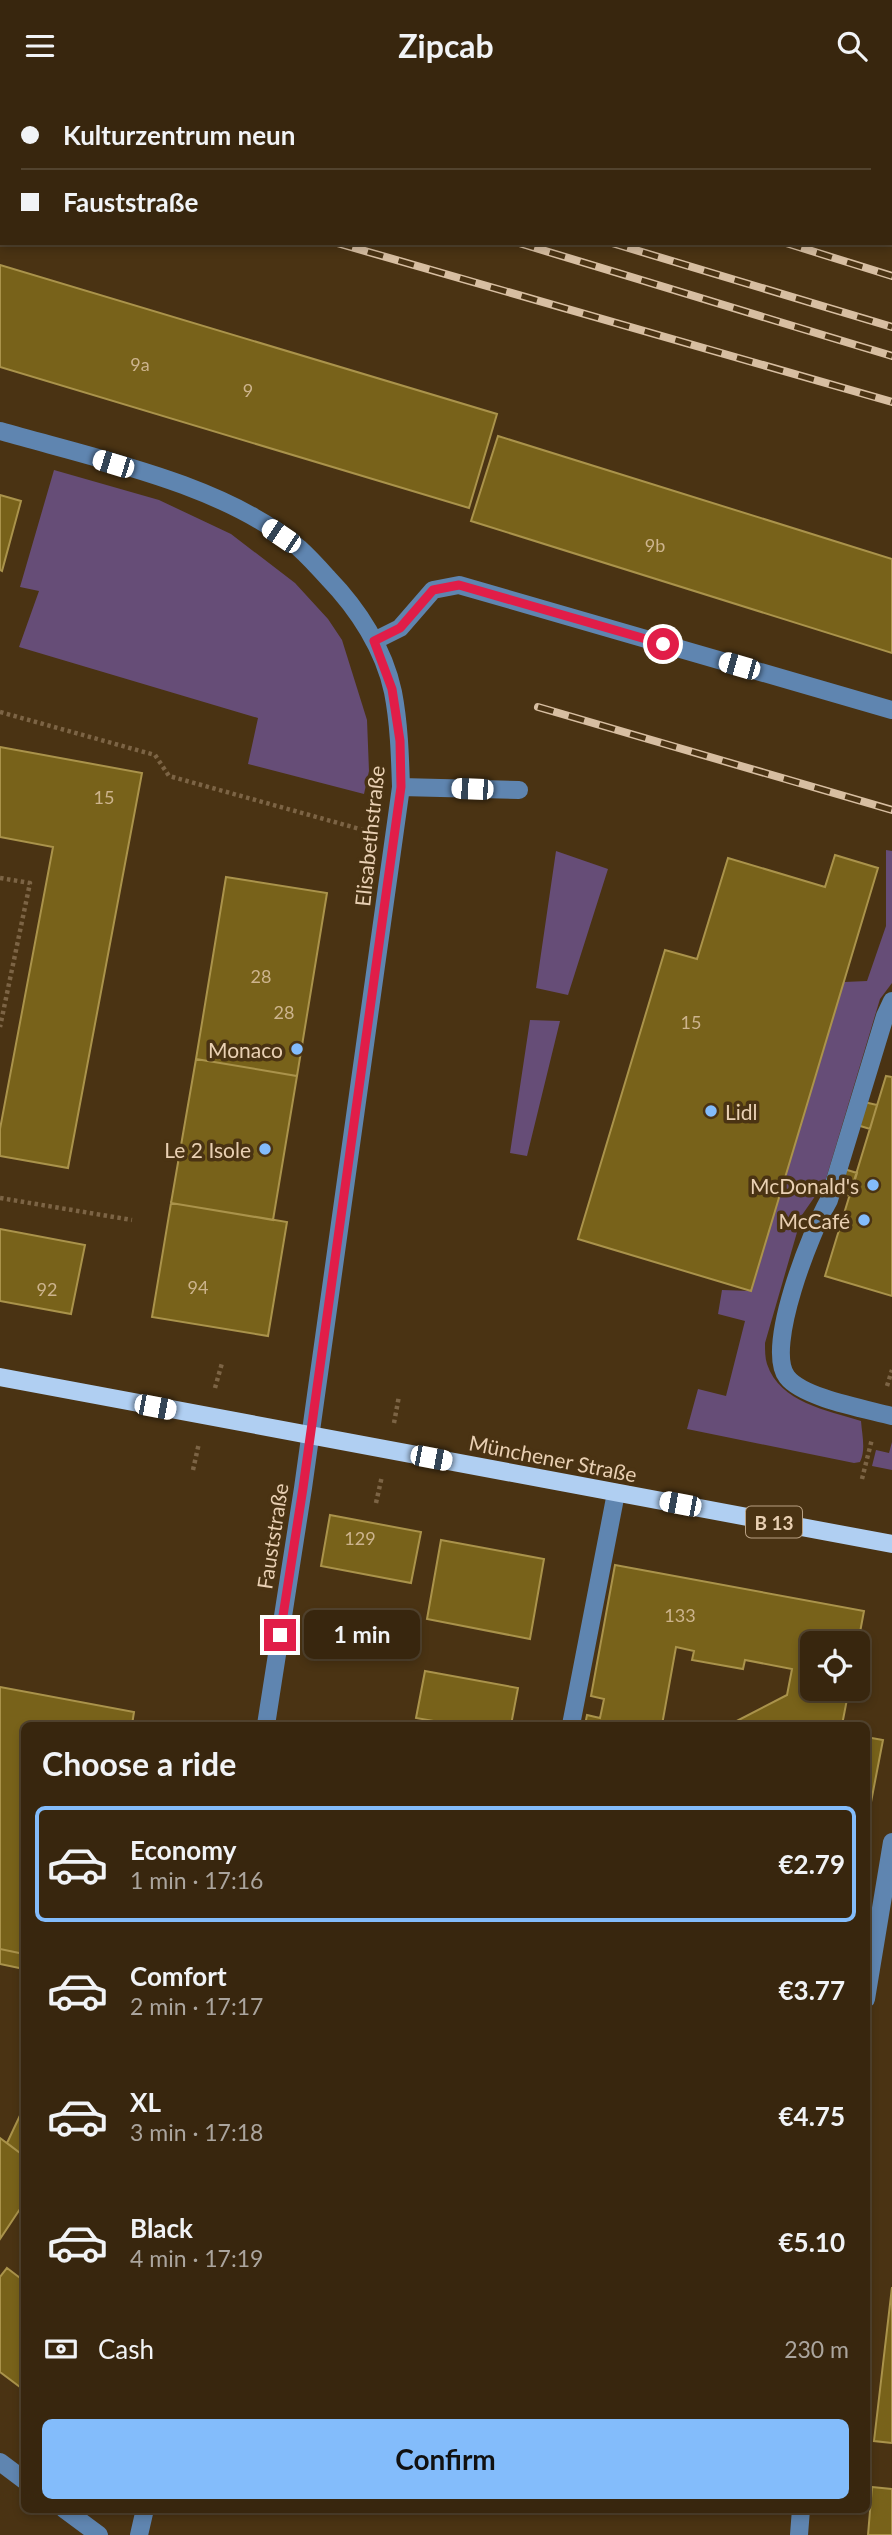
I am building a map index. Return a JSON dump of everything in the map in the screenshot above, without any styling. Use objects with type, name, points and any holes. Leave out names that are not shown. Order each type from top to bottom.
[{"type":"main road","name":"Münchener Straße","points":[[0,1377],[892,1544]]},
{"type":"street","name":"Elisabethstraße","points":[[0,431],[185,485],[247,514],[298,548],[350,601],[374,641],[392,689],[400,741],[401,787],[310,1436]]},
{"type":"street","points":[[374,641],[400,628],[433,590],[459,585],[892,710]]},
{"type":"street","points":[[401,787],[519,790]]},
{"type":"street","points":[[892,1001],[885,1016],[829,1200],[814,1226],[786,1315],[779,1353],[781,1366],[787,1377],[807,1392],[892,1416]]},
{"type":"street","name":"Fauststraße","points":[[267,1722],[310,1436]]},
{"type":"street","points":[[572,1722],[616,1493]]},
{"type":"street","points":[[870,1975],[892,1842]]},
{"type":"street","points":[[0,2462],[21,2478]]},
{"type":"street","points":[[69,2513],[99,2535]]},
{"type":"street","points":[[139,2535],[144,2513]]},
{"type":"street","points":[[799,2535],[801,2513]]},
{"type":"path","points":[[0,712],[155,755],[169,776],[394,839]]},
{"type":"path","points":[[0,878],[30,883],[0,1027]]},
{"type":"path","points":[[0,1198],[132,1220]]},
{"type":"path","points":[[862,1479],[876,1426]]},
{"type":"shaded area","points":[[54,470],[159,500],[231,534],[295,583],[328,619],[342,640],[367,720],[369,771],[364,794],[248,764],[258,718],[19,647],[39,591],[20,587]]},
{"type":"shaded area","points":[[886,850],[892,851],[892,983],[880,999],[825,1182],[802,1215],[765,1343],[767,1364],[782,1388],[806,1403],[861,1421],[863,1453],[860,1462],[854,1463],[687,1429],[698,1389],[726,1396],[745,1321],[718,1314],[722,1290],[751,1291],[844,982],[867,981],[886,926]]},
{"type":"shaded area","points":[[556,851],[608,869],[568,995],[536,988]]},
{"type":"shaded area","points":[[530,1020],[560,1021],[527,1156],[510,1153]]},
{"type":"shaded area","points":[[892,1442],[892,1470],[872,1466],[876,1450],[889,1453]]},
{"type":"building","points":[[0,265],[497,414],[469,508],[0,367]]},
{"type":"building","points":[[498,436],[892,559],[892,653],[471,521]]},
{"type":"building","points":[[0,495],[21,501],[2,571],[0,570]]},
{"type":"building","points":[[0,747],[142,773],[68,1168],[0,1156],[0,1129],[53,847],[0,837]]},
{"type":"building","name":"Lidl","points":[[835,855],[878,868],[751,1291],[578,1239],[665,950],[697,959],[728,858],[825,887]]},
{"type":"building","points":[[226,877],[327,893],[297,1076],[196,1059]]},
{"type":"building","points":[[196,1059],[297,1076],[273,1220],[171,1203]]},
{"type":"building","name":"McDonald's","points":[[886,1076],[892,1077],[892,1296],[825,1276]]},
{"type":"building","points":[[864,1102],[877,1105],[870,1129],[857,1125]]},
{"type":"building","points":[[844,1169],[857,1173],[850,1196],[837,1192]]},
{"type":"building","points":[[171,1203],[287,1222],[268,1336],[152,1317]]},
{"type":"building","points":[[0,1229],[85,1245],[71,1314],[0,1301]]},
{"type":"building","points":[[330,1515],[421,1532],[411,1583],[321,1566]]},
{"type":"building","points":[[441,1540],[544,1559],[530,1639],[427,1619]]},
{"type":"building","points":[[615,1565],[864,1611],[860,1631],[800,1631],[800,1701],[847,1701],[843,1722],[735,1722],[787,1695],[792,1669],[745,1660],[743,1669],[692,1660],[694,1651],[676,1647],[663,1722],[586,1722],[587,1715],[600,1718],[604,1699],[591,1696]]},
{"type":"building","points":[[425,1671],[518,1688],[512,1722],[439,1722],[416,1718]]},
{"type":"building","points":[[0,1687],[134,1712],[132,1722],[21,1722],[21,1953],[0,1949]]},
{"type":"building","points":[[870,1738],[883,1740],[870,1807]]},
{"type":"building","points":[[0,1949],[21,1953],[21,1968],[0,1964]]},
{"type":"building","points":[[21,2113],[21,2154],[7,2143]]},
{"type":"building","points":[[0,2138],[21,2154],[21,2208],[0,2239]]},
{"type":"building","points":[[7,2268],[21,2279],[21,2388],[0,2372],[0,2277]]},
{"type":"building","points":[[892,2287],[892,2443],[874,2441]]},
{"type":"building","points":[[872,2487],[892,2489],[892,2535],[868,2535]]},
{"type":"railway","points":[[344,245],[892,402]]},
{"type":"railway","points":[[526,245],[892,356]]},
{"type":"railway","points":[[619,245],[892,327]]},
{"type":"railway","points":[[792,245],[892,276]]},
{"type":"railway","points":[[538,707],[892,810]]},
{"type":"place","name":"Monaco","points":[[297,1049]]},
{"type":"place","name":"Lidl","points":[[711,1111]]},
{"type":"place","name":"Le 2 Isole","points":[[265,1149]]},
{"type":"place","name":"McDonald's","points":[[873,1185]]},
{"type":"place","name":"McCafé","points":[[864,1220]]},
{"type":"route","points":[[280,1635],[401,787],[400,741],[392,689],[374,641],[400,628],[433,590],[459,585],[663,644]]}]
